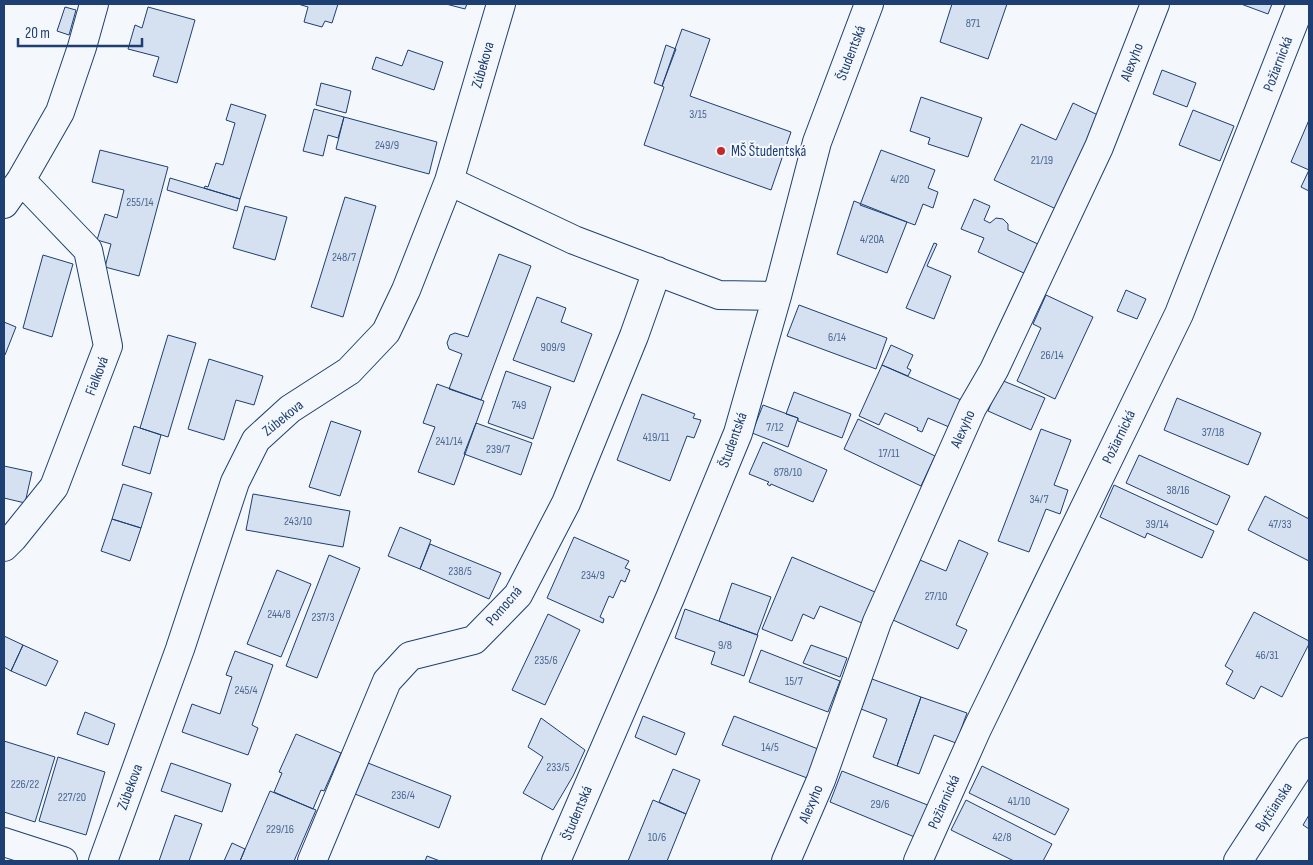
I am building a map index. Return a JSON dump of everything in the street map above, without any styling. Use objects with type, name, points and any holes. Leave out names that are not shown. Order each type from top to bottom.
[{"type":"street","points":[[4,204],[21,180],[60,112],[94,4]]},
{"type":"street","name":"Zúbekova","points":[[103,861],[180,649],[235,482],[256,440],[290,409],[349,371],[386,332],[406,290],[449,181],[501,4]]},
{"type":"street","name":"Študentská","points":[[556,861],[670,598],[738,433],[777,296],[817,142],[869,4]]},
{"type":"street","name":"Alexyho","points":[[786,861],[821,780],[877,622],[972,408],[994,370],[1099,147],[1154,4]]},
{"type":"street","name":"Požiarnická","points":[[918,861],[977,729],[1179,314],[1301,4]]},
{"type":"street","name":"Fialková","points":[[4,547],[54,487],[108,346],[88,250],[21,180]]},
{"type":"street","points":[[449,181],[574,240],[719,295],[777,296]]},
{"type":"street","name":"Pomocná","points":[[312,861],[387,681],[410,656],[474,640],[518,595],[566,503],[634,336],[656,271]]},
{"type":"street","name":"Bytčianska","points":[[1238,861],[1309,752]]},
{"type":"street","points":[[4,842],[63,861]]},
{"type":"building","points":[[298,4],[338,4],[332,23],[325,21],[322,27],[304,22],[308,7]]},
{"type":"building","points":[[446,4],[467,4],[465,9]]},
{"type":"building","points":[[952,4],[1007,4],[988,59],[940,42]]},
{"type":"building","points":[[1241,4],[1272,4],[1268,14]]},
{"type":"building","points":[[65,7],[76,10],[69,35],[57,31]]},
{"type":"building","points":[[148,7],[195,20],[177,83],[153,76],[159,57],[128,49],[135,25],[142,28]]},
{"type":"building","points":[[682,29],[710,39],[690,96],[791,132],[771,190],[644,145]]},
{"type":"building","points":[[666,45],[676,49],[662,86],[654,83]]},
{"type":"building","points":[[408,50],[443,62],[434,90],[372,69],[376,57],[402,66]]},
{"type":"building","points":[[1162,70],[1196,83],[1187,107],[1153,94]]},
{"type":"building","points":[[321,83],[351,91],[346,113],[316,105]]},
{"type":"building","points":[[921,97],[982,118],[968,157],[928,144],[930,138],[910,131]]},
{"type":"building","points":[[1073,103],[1100,116],[1056,209],[994,180],[1021,124],[1056,140]]},
{"type":"building","points":[[231,104],[266,115],[240,199],[204,188],[205,186],[208,187],[216,163],[223,165],[235,123],[226,120]]},
{"type":"building","points":[[314,109],[344,117],[338,138],[328,135],[323,156],[303,151]]},
{"type":"building","points":[[1193,110],[1234,126],[1220,161],[1179,145]]},
{"type":"building","points":[[344,117],[437,142],[429,174],[336,149]]},
{"type":"building","points":[[1309,120],[1309,170],[1291,162]]},
{"type":"building","points":[[100,150],[168,167],[139,276],[105,267],[111,244],[97,240],[105,214],[117,218],[124,190],[92,182]]},
{"type":"building","points":[[881,150],[935,170],[928,188],[938,192],[933,208],[923,204],[915,225],[860,205]]},
{"type":"building","points":[[1309,170],[1309,191],[1301,187]]},
{"type":"building","points":[[170,178],[240,199],[237,211],[167,190]]},
{"type":"building","points":[[345,197],[376,206],[343,317],[311,307]]},
{"type":"building","points":[[974,199],[990,206],[984,220],[990,223],[996,218],[1003,219],[1008,224],[1008,230],[1040,245],[1026,274],[978,252],[984,238],[961,229]]},
{"type":"building","points":[[854,201],[907,222],[887,273],[837,254]]},
{"type":"building","points":[[245,206],[287,217],[275,260],[233,248]]},
{"type":"building","points":[[934,243],[937,244],[927,266],[951,276],[934,319],[906,308]]},
{"type":"building","points":[[499,254],[531,266],[481,400],[449,389],[462,354],[449,349],[447,343],[450,335],[455,333],[468,337]]},
{"type":"building","points":[[43,255],[73,264],[52,337],[23,328]]},
{"type":"building","points":[[1126,290],[1146,299],[1137,319],[1117,311]]},
{"type":"building","points":[[1046,295],[1093,317],[1055,399],[1017,381],[1041,328],[1033,324]]},
{"type":"building","points":[[537,297],[566,308],[561,322],[592,334],[574,382],[513,360]]},
{"type":"building","points":[[799,305],[887,338],[876,369],[787,336]]},
{"type":"building","points":[[4,322],[16,327],[5,355],[4,355]]},
{"type":"building","points":[[168,335],[196,343],[168,437],[140,428]]},
{"type":"building","points":[[891,345],[913,355],[907,368],[911,370],[908,376],[882,365]]},
{"type":"building","points":[[209,359],[263,376],[254,405],[236,400],[224,440],[188,429]]},
{"type":"building","points":[[882,365],[961,400],[949,427],[928,418],[922,432],[917,430],[918,428],[885,413],[879,425],[859,416]]},
{"type":"building","points":[[506,371],[551,387],[533,439],[488,423]]},
{"type":"building","points":[[1001,380],[1045,398],[1031,430],[988,411]]},
{"type":"building","points":[[437,384],[484,401],[454,485],[418,472],[435,427],[423,423]]},
{"type":"building","points":[[794,392],[851,414],[842,438],[798,421],[798,418],[786,414]]},
{"type":"building","points":[[642,394],[695,414],[693,418],[701,420],[694,438],[687,436],[670,481],[617,460]]},
{"type":"building","points":[[1177,398],[1261,433],[1248,465],[1164,430]]},
{"type":"building","points":[[763,405],[798,418],[788,447],[752,433]]},
{"type":"building","points":[[858,419],[935,456],[921,486],[844,449]]},
{"type":"building","points":[[331,421],[361,431],[340,496],[309,487]]},
{"type":"building","points":[[476,423],[532,443],[521,475],[464,454]]},
{"type":"building","points":[[134,426],[161,435],[150,474],[122,465]]},
{"type":"building","points":[[1041,429],[1071,440],[1054,485],[1068,490],[1060,514],[1046,509],[1029,552],[998,541]]},
{"type":"building","points":[[763,442],[827,470],[813,502],[771,484],[770,486],[767,484],[769,482],[749,474]]},
{"type":"building","points":[[1139,455],[1230,496],[1217,525],[1126,483]]},
{"type":"building","points":[[4,466],[32,472],[25,503],[4,498]]},
{"type":"building","points":[[123,484],[152,493],[141,528],[112,519]]},
{"type":"building","points":[[1114,485],[1214,531],[1202,558],[1147,533],[1145,538],[1100,517]]},
{"type":"building","points":[[253,494],[350,511],[343,547],[246,530]]},
{"type":"building","points":[[1265,496],[1309,519],[1309,561],[1248,530]]},
{"type":"building","points":[[112,519],[141,528],[130,561],[101,551]]},
{"type":"building","points":[[400,527],[431,540],[420,569],[388,556]]},
{"type":"building","points":[[574,537],[629,561],[625,568],[630,570],[625,582],[621,580],[613,598],[609,596],[600,617],[604,619],[603,623],[547,598]]},
{"type":"building","points":[[959,540],[988,553],[956,625],[967,630],[958,649],[893,620],[920,560],[946,571]]},
{"type":"building","points":[[430,544],[501,573],[489,599],[420,569]]},
{"type":"building","points":[[329,555],[360,568],[317,678],[286,666]]},
{"type":"building","points":[[792,557],[875,592],[862,623],[820,606],[814,619],[803,614],[792,641],[762,629]]},
{"type":"building","points":[[277,570],[311,584],[281,657],[247,644]]},
{"type":"building","points":[[732,583],[771,597],[757,635],[719,621]]},
{"type":"building","points":[[685,609],[758,635],[744,676],[711,664],[715,652],[675,638]]},
{"type":"building","points":[[1254,612],[1309,641],[1282,697],[1261,686],[1254,699],[1226,684],[1233,671],[1225,666]]},
{"type":"building","points":[[548,614],[580,630],[545,705],[512,690]]},
{"type":"building","points":[[4,636],[23,645],[11,671],[4,667]]},
{"type":"building","points":[[23,645],[58,661],[46,686],[11,671]]},
{"type":"building","points":[[811,645],[847,658],[840,677],[803,663]]},
{"type":"building","points":[[761,650],[840,681],[828,712],[749,682]]},
{"type":"building","points":[[235,651],[273,665],[252,725],[258,728],[248,755],[182,732],[192,704],[220,714],[232,677],[226,675]]},
{"type":"building","points":[[872,679],[921,697],[897,766],[873,757],[887,719],[861,709]]},
{"type":"building","points":[[921,697],[967,713],[956,743],[934,735],[919,774],[897,766]]},
{"type":"building","points":[[85,712],[115,724],[108,745],[77,734]]},
{"type":"building","points":[[643,716],[685,733],[676,755],[635,737]]},
{"type":"building","points":[[734,716],[818,749],[807,778],[722,745]]},
{"type":"building","points":[[541,718],[585,750],[573,776],[553,810],[523,793],[543,757],[528,747]]},
{"type":"building","points":[[296,734],[341,753],[324,791],[321,790],[313,809],[274,792],[282,773],[279,772]]},
{"type":"building","points":[[4,741],[55,757],[35,822],[4,812]]},
{"type":"building","points":[[58,757],[105,772],[86,835],[39,821]]},
{"type":"building","points":[[171,763],[231,784],[222,812],[161,791]]},
{"type":"building","points":[[368,763],[451,796],[439,828],[355,794]]},
{"type":"building","points":[[982,766],[1069,809],[1055,835],[969,793]]},
{"type":"building","points":[[673,769],[700,780],[686,814],[659,802]]},
{"type":"building","points":[[842,771],[930,806],[917,838],[830,802]]},
{"type":"building","points":[[270,791],[316,810],[294,861],[240,861]]},
{"type":"building","points":[[653,800],[686,814],[667,861],[628,861]]},
{"type":"building","points":[[966,800],[1052,844],[1043,861],[1014,861],[951,830]]},
{"type":"building","points":[[175,815],[202,824],[189,861],[159,861]]},
{"type":"building","points":[[1309,815],[1309,829],[1303,825]]},
{"type":"building","points":[[232,843],[245,849],[240,861],[224,861]]},
{"type":"building","points":[[427,856],[440,861],[425,861]]},
{"type":"place","name":"MŠ Študentská","points":[[721,151]]}]
